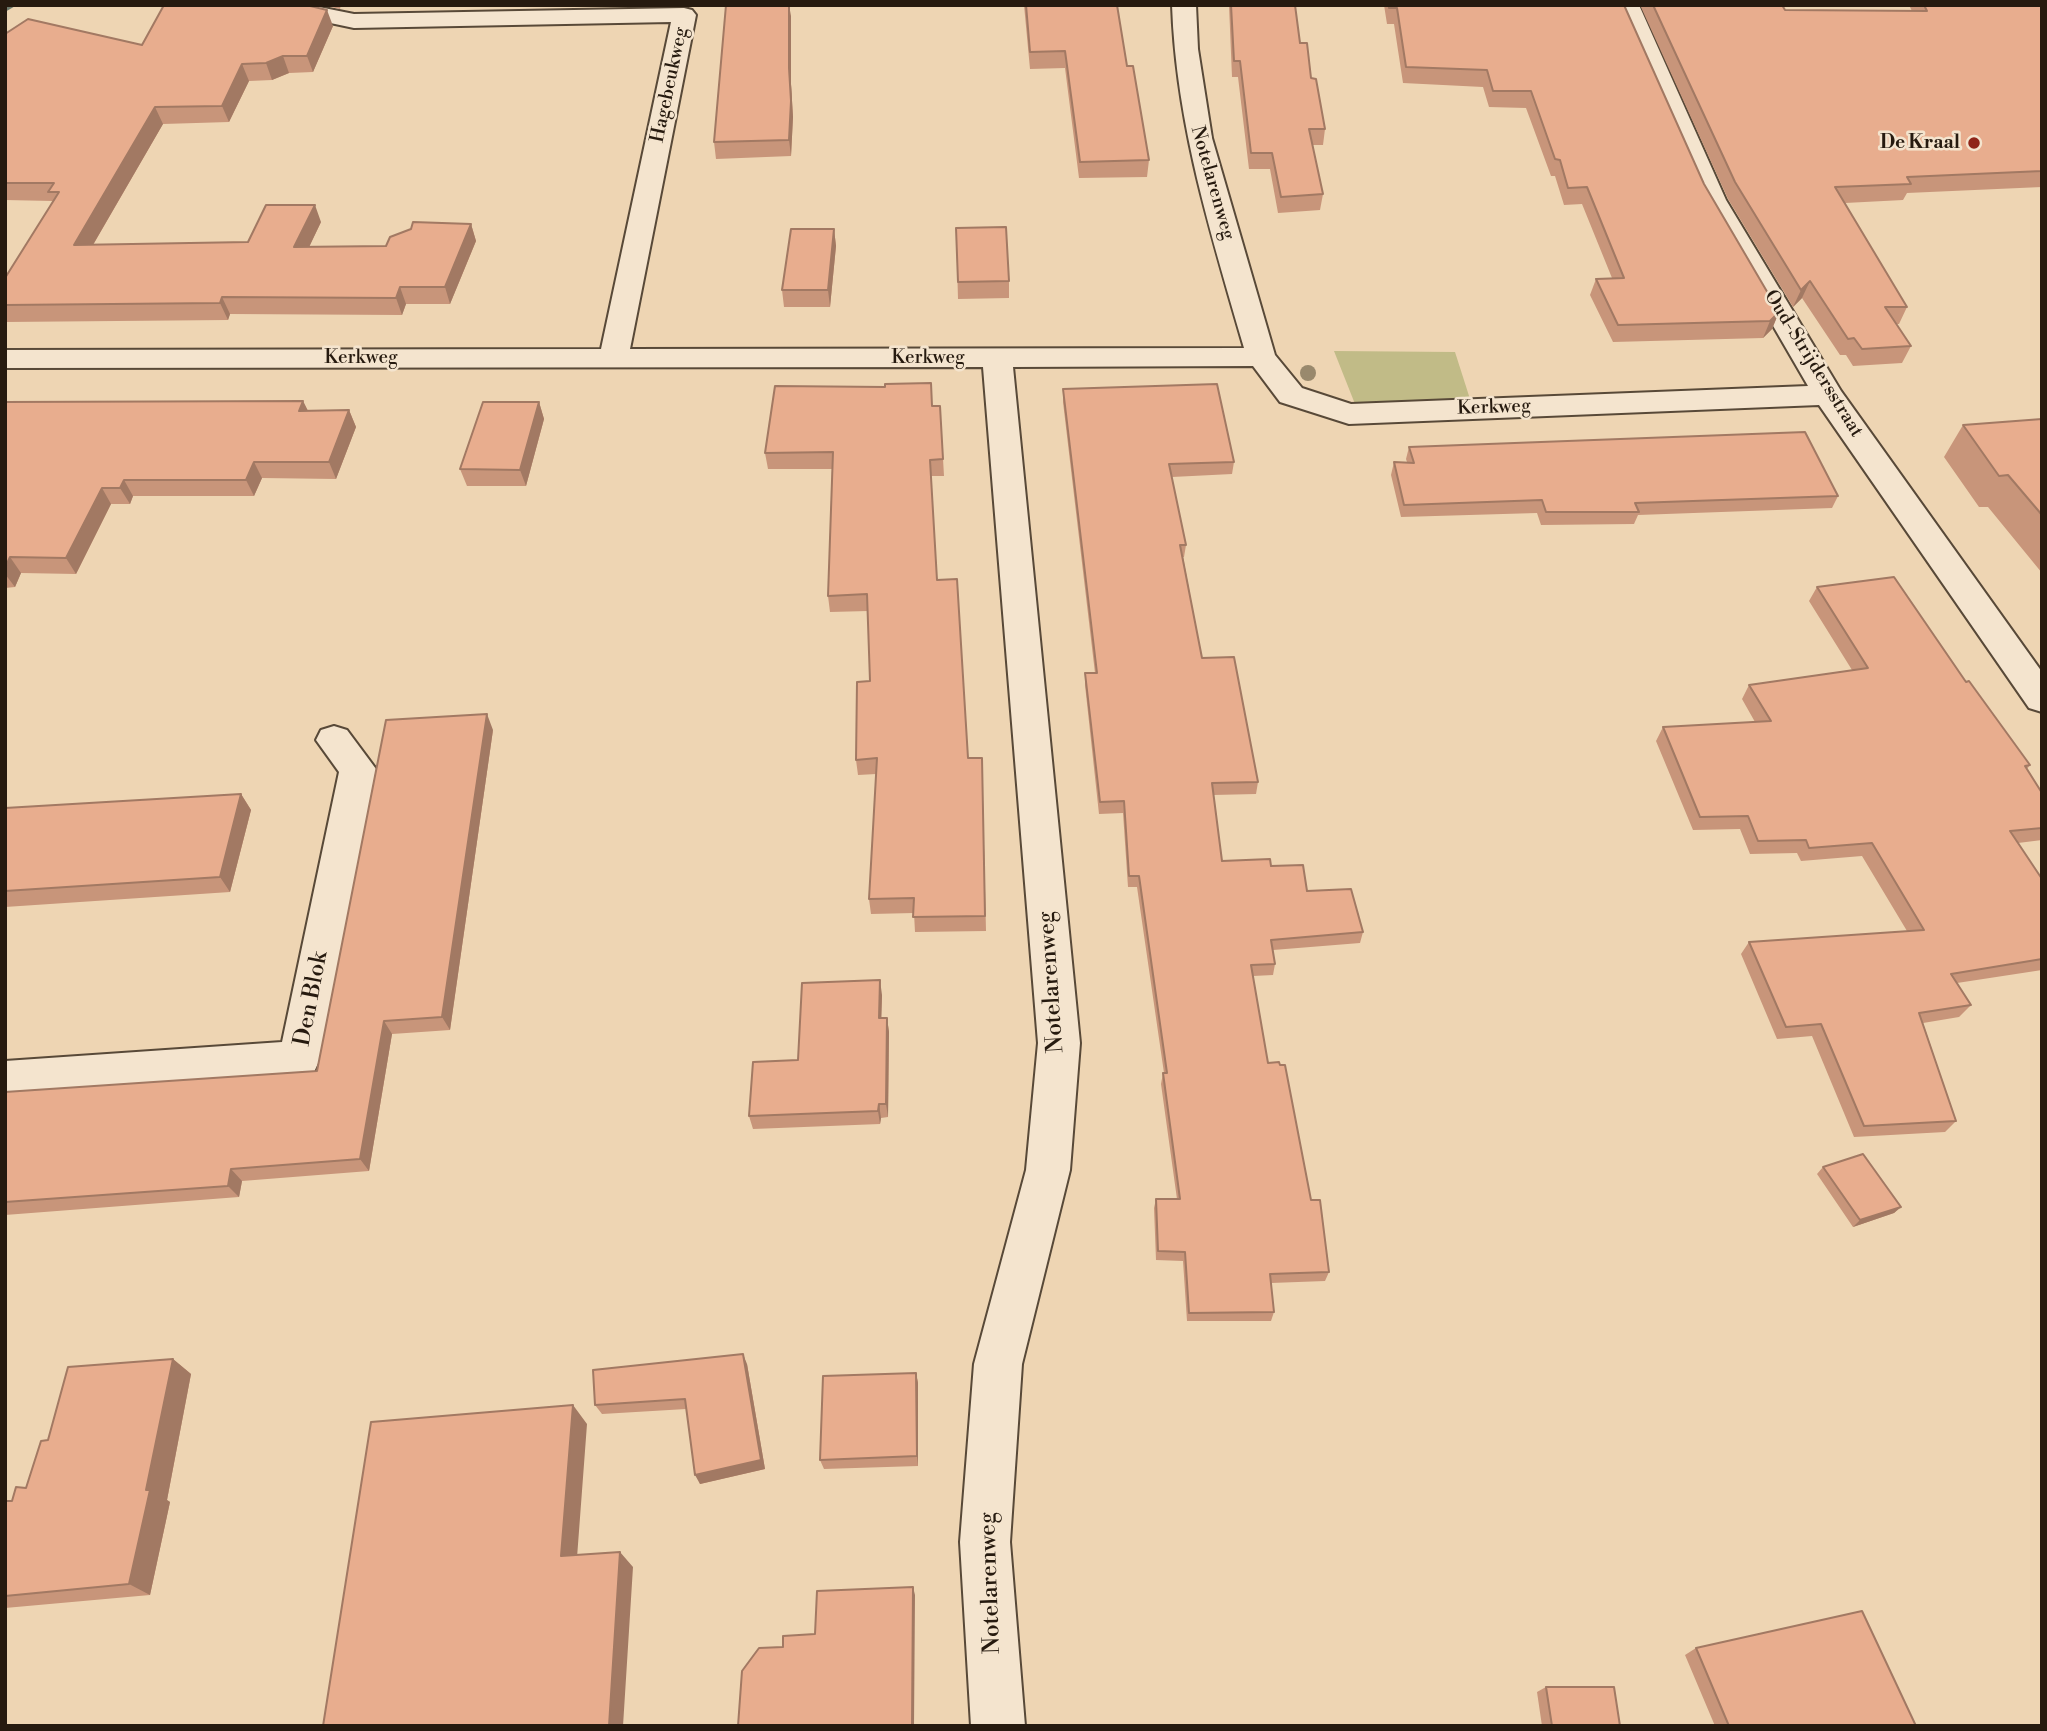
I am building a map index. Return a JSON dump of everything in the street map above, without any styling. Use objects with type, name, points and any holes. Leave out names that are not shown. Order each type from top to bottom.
[{"type":"street","name":"Notelarenweg","points":[[1184,5],[1184,36],[1195,122],[1261,357]]},
{"type":"street","name":"Oud-Strijdersstraat","points":[[1627,5],[1713,200],[1828,395],[2042,699]]},
{"type":"street","name":"Hagebeukweg","points":[[310,12],[354,21],[684,15],[614,357]]},
{"type":"street","name":"Kerkweg","points":[[5,359],[1261,357],[1291,395],[1349,414],[1828,395]]},
{"type":"street","name":"Notelarenweg","points":[[998,359],[1059,1043],[1048,1170],[998,1364],[985,1542],[998,1726]]},
{"type":"street","name":"Den Blok","points":[[5,1080],[299,1059],[358,769],[334,740]]},
{"type":"shaded area","points":[[1334,351],[1455,352],[1470,399],[1355,404]]},
{"type":"building","points":[[164,5],[306,5],[327,10],[307,56],[283,56],[266,63],[242,64],[222,106],[155,107],[74,245],[248,242],[266,205],[315,205],[294,247],[386,246],[390,237],[411,229],[413,222],[471,224],[445,287],[400,287],[396,298],[222,297],[220,303],[5,305],[5,278],[59,192],[48,192],[54,183],[5,183],[5,34],[28,19],[142,45]]},
{"type":"building","points":[[726,5],[789,5],[789,140],[714,142]]},
{"type":"building","points":[[1026,5],[1117,5],[1127,66],[1133,66],[1149,160],[1080,162],[1065,51],[1030,52]]},
{"type":"building","points":[[1231,5],[1295,5],[1300,43],[1307,43],[1311,78],[1316,79],[1325,129],[1309,129],[1323,194],[1281,197],[1272,153],[1251,153],[1240,61],[1234,61]]},
{"type":"building","points":[[1389,5],[1624,5],[1704,184],[1779,312],[1770,321],[1618,325],[1596,279],[1624,278],[1587,187],[1568,188],[1560,160],[1555,159],[1531,91],[1493,91],[1487,70],[1406,67],[1397,8],[1389,8]]},
{"type":"building","points":[[1653,5],[1782,5],[1785,10],[1927,11],[1924,5],[2042,5],[2042,171],[1907,177],[1911,184],[1835,187],[1907,307],[1885,307],[1911,346],[1862,349],[1854,338],[1848,339],[1810,281],[1801,290],[1735,182]]},
{"type":"building","points":[[1006,227],[1009,281],[958,282],[956,228]]},
{"type":"building","points":[[791,229],[834,229],[828,290],[782,290]]},
{"type":"building","points":[[931,383],[932,406],[940,406],[943,459],[930,460],[937,580],[957,579],[968,758],[982,758],[985,916],[913,917],[914,898],[869,899],[877,758],[856,760],[857,682],[870,681],[867,594],[828,596],[833,452],[765,453],[775,386],[885,387],[885,384]]},
{"type":"building","points":[[1217,384],[1234,462],[1169,464],[1186,545],[1180,545],[1202,658],[1234,657],[1258,782],[1212,783],[1222,861],[1270,859],[1271,866],[1303,865],[1307,891],[1351,889],[1363,932],[1271,940],[1275,964],[1251,965],[1268,1063],[1279,1062],[1280,1065],[1285,1065],[1311,1200],[1320,1200],[1329,1272],[1270,1274],[1274,1312],[1189,1313],[1185,1252],[1158,1251],[1156,1199],[1180,1199],[1163,1073],[1167,1073],[1139,876],[1129,876],[1124,801],[1100,802],[1085,673],[1097,673],[1063,389]]},
{"type":"building","points":[[303,401],[299,411],[349,410],[329,462],[254,462],[246,480],[124,480],[120,488],[102,488],[66,558],[10,557],[5,568],[5,402]]},
{"type":"building","points":[[483,402],[539,402],[520,470],[460,469]]},
{"type":"building","points":[[2042,419],[2042,515],[2008,475],[1999,476],[1963,425]]},
{"type":"building","points":[[1805,432],[1838,496],[1635,503],[1639,512],[1546,512],[1542,500],[1404,505],[1394,462],[1414,463],[1409,447]]},
{"type":"building","points":[[1894,577],[1966,682],[1969,681],[2030,765],[2025,766],[2042,793],[2042,828],[2010,831],[2042,879],[2042,959],[1951,974],[1971,1005],[1919,1013],[1956,1121],[1864,1126],[1821,1024],[1786,1027],[1749,942],[1924,930],[1872,843],[1809,848],[1806,840],[1758,841],[1748,816],[1700,817],[1663,727],[1771,721],[1749,685],[1868,668],[1817,587]]},
{"type":"building","points":[[487,714],[442,1017],[384,1021],[360,1159],[231,1169],[228,1186],[5,1202],[5,1092],[317,1071],[386,720]]},
{"type":"building","points":[[241,794],[220,877],[5,891],[5,808]]},
{"type":"building","points":[[880,980],[879,1018],[887,1018],[886,1104],[879,1104],[878,1111],[749,1116],[753,1062],[798,1060],[802,983]]},
{"type":"building","points":[[1863,1154],[1901,1207],[1860,1220],[1823,1167]]},
{"type":"building","points":[[743,1354],[761,1460],[695,1475],[685,1399],[595,1405],[593,1370]]},
{"type":"building","points":[[173,1359],[146,1490],[150,1490],[129,1584],[5,1596],[5,1501],[12,1501],[16,1487],[26,1488],[41,1441],[48,1440],[68,1367]]},
{"type":"building","points":[[916,1373],[917,1456],[820,1460],[823,1376]]},
{"type":"building","points":[[573,1405],[561,1556],[620,1552],[609,1726],[323,1726],[371,1422]]},
{"type":"building","points":[[913,1587],[912,1726],[738,1726],[742,1671],[759,1648],[783,1647],[783,1636],[815,1634],[817,1591]]},
{"type":"building","points":[[1862,1611],[1916,1726],[1729,1726],[1696,1648]]},
{"type":"building","points":[[1546,1687],[1614,1687],[1620,1726],[1552,1726]]},
{"type":"waterway","points":[[5,9],[12,5]]},
{"type":"place","name":"De Kraal","points":[[1974,143]]}]
